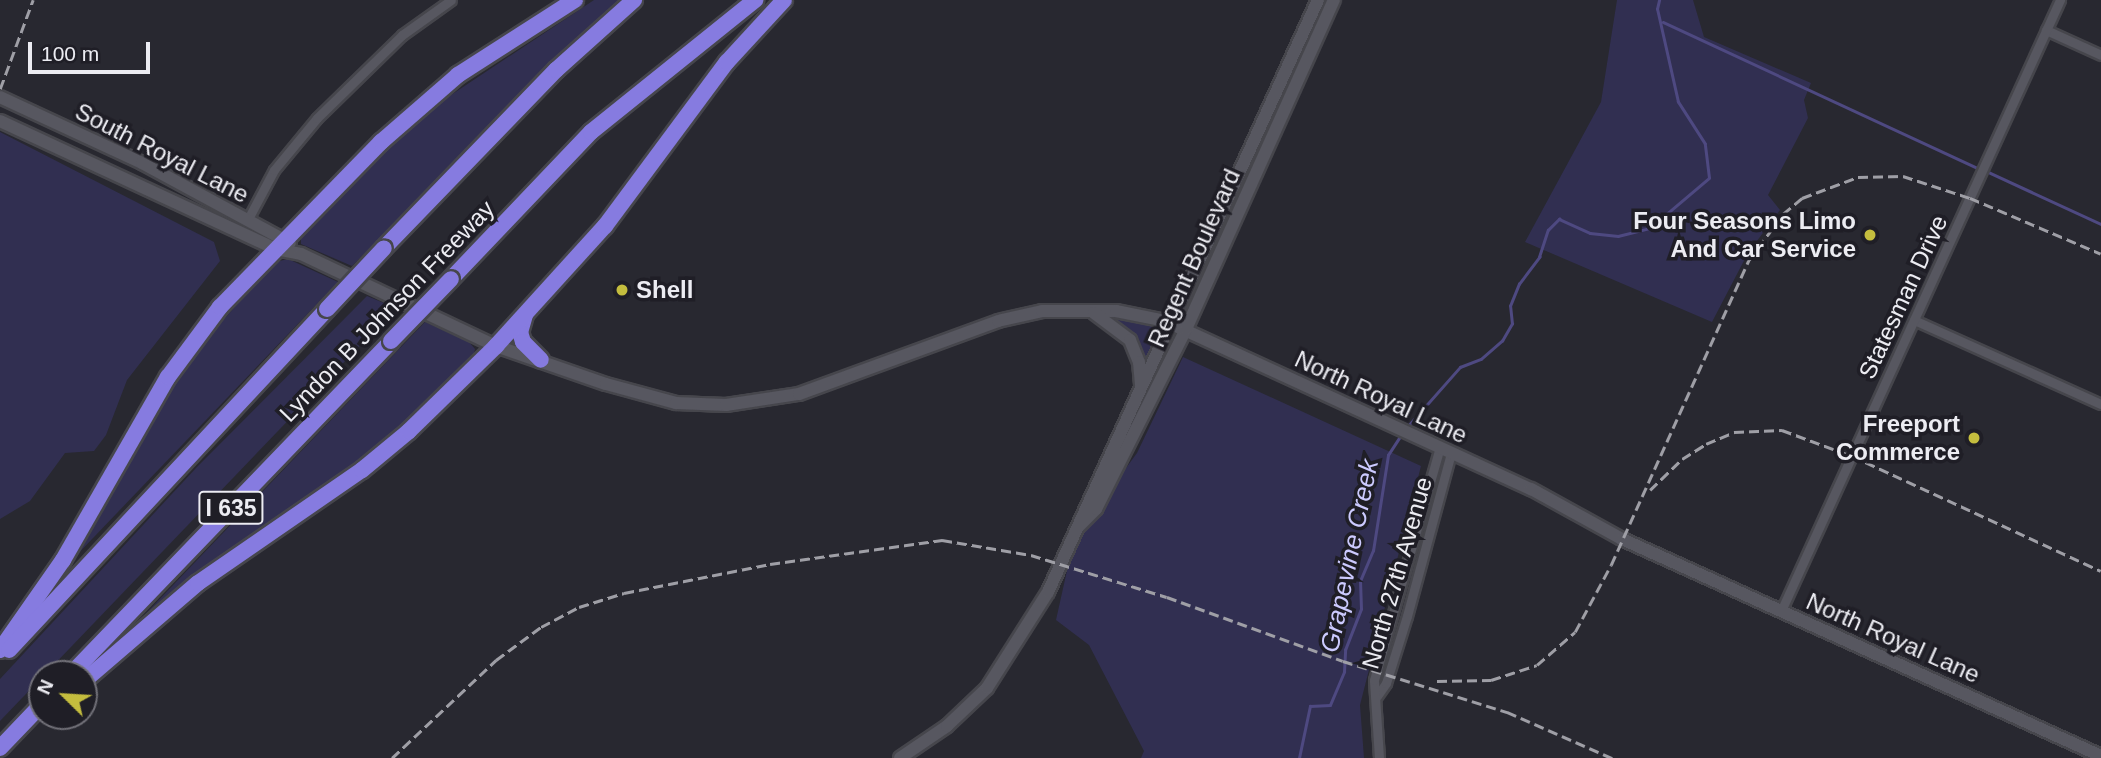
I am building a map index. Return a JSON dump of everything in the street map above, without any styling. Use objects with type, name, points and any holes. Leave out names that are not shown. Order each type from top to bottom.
[{"type":"highway","points":[[0,650],[63,560],[167,377],[220,307],[381,142],[458,75],[575,0]]},
{"type":"highway","name":"Lyndon B Johnson Freeway","points":[[0,659],[50,610],[384,248],[556,70],[634,0]]},
{"type":"highway","name":"Lyndon B Johnson Freeway","points":[[84,660],[591,132],[755,0]]},
{"type":"highway","points":[[98,669],[198,583],[380,456],[496,346],[605,226],[727,62],[784,0]]},
{"type":"highway","points":[[527,311],[520,332],[541,360]]},
{"type":"highway","points":[[0,748],[28,719]]},
{"type":"highway","points":[[14,734],[28,724]]},
{"type":"main road","name":"Regent Boulevard","points":[[900,758],[947,726],[987,688],[1048,592],[1080,526],[1085,504],[1172,323],[1318,0]]},
{"type":"main road","name":"Regent Boulevard","points":[[1080,526],[1096,509],[1186,330],[1334,0]]},
{"type":"main road","name":"South Royal Lane","points":[[0,97],[190,188],[248,219],[281,244]]},
{"type":"main road","name":"South Royal Lane","points":[[0,121],[181,205],[281,244],[496,346],[606,384]]},
{"type":"main road","points":[[94,164],[103,145]]},
{"type":"main road","points":[[181,205],[190,188]]},
{"type":"main road","name":"North Royal Lane","points":[[606,384],[652,398],[703,405],[774,400],[1006,319],[1087,309],[1172,323],[1425,440],[1781,611],[2101,756]]},
{"type":"main road","points":[[1087,309],[1112,322],[1130,340],[1139,362],[1141,389]]},
{"type":"street","points":[[248,219],[274,170],[317,118],[402,35],[451,0]]},
{"type":"street","name":"Statesman Drive","points":[[1781,611],[2060,0]]},
{"type":"street","points":[[2046,30],[2101,55]]},
{"type":"street","points":[[1914,320],[2101,404]]},
{"type":"street","name":"North 27th Avenue","points":[[1377,696],[1374,680],[1446,450]]},
{"type":"street","name":"North 27th Avenue","points":[[1377,696],[1386,683],[1406,616],[1446,450]]},
{"type":"street","points":[[1393,613],[1406,616]]},
{"type":"street","points":[[1377,696],[1374,730],[1379,758]]},
{"type":"shaded area","points":[[594,0],[624,0],[566,50],[352,266],[301,244],[301,238],[421,115]]},
{"type":"shaded area","points":[[1617,0],[1693,0],[1704,37],[1811,83],[1804,100],[1808,118],[1768,195],[1780,210],[1748,253],[1712,322],[1525,242],[1601,102]]},
{"type":"shaded area","points":[[0,132],[214,242],[220,261],[127,380],[106,435],[94,451],[65,453],[30,501],[0,519]]},
{"type":"shaded area","points":[[288,259],[338,282],[72,560],[156,407],[192,355],[275,262]]},
{"type":"shaded area","points":[[367,296],[396,308],[58,660],[28,660],[28,692],[0,721],[0,679],[197,467]]},
{"type":"shaded area","points":[[1112,318],[1162,328],[1145,367],[1130,334]]},
{"type":"shaded area","points":[[425,322],[469,342],[475,349],[473,358],[373,457],[134,632],[131,629]]},
{"type":"shaded area","points":[[1183,357],[1421,466],[1360,705],[1364,758],[1141,758],[1144,751],[1089,645],[1056,620],[1074,539],[1137,453]]},
{"type":"waterway","name":"Grapevine Creek","points":[[1407,427],[1460,367],[1481,359],[1502,341],[1512,324],[1510,306],[1519,284],[1539,257],[1548,230],[1559,219],[1590,233],[1618,236],[1650,228],[1709,178],[1705,144],[1678,102],[1657,9],[1659,0]]},
{"type":"waterway","points":[[1663,22],[1980,169]]},
{"type":"waterway","points":[[1986,171],[2101,224]]},
{"type":"waterway","name":"Grapevine Creek","points":[[1299,758],[1310,706],[1330,705],[1344,672],[1345,650],[1361,609],[1360,581],[1373,551],[1388,455],[1401,435]]},
{"type":"railway","points":[[0,89],[33,0]]},
{"type":"railway","points":[[1437,681],[1491,680],[1537,665],[1575,632],[1611,565],[1749,260],[1783,214],[1802,198],[1858,177],[1903,176],[1970,198],[2101,254]]},
{"type":"railway","points":[[1650,490],[1682,459],[1706,444],[1734,432],[1782,430],[1852,456],[2101,571]]},
{"type":"railway","points":[[392,758],[496,660],[541,627],[579,607],[624,593],[770,564],[942,540],[1031,555],[1167,597],[1343,661],[1507,712],[1612,758]]},
{"type":"place","name":"Four Seasons Limo And Car Service","points":[[1870,235]]},
{"type":"place","name":"Shell","points":[[622,290]]},
{"type":"place","name":"Freeport Commerce","points":[[1974,438]]}]
